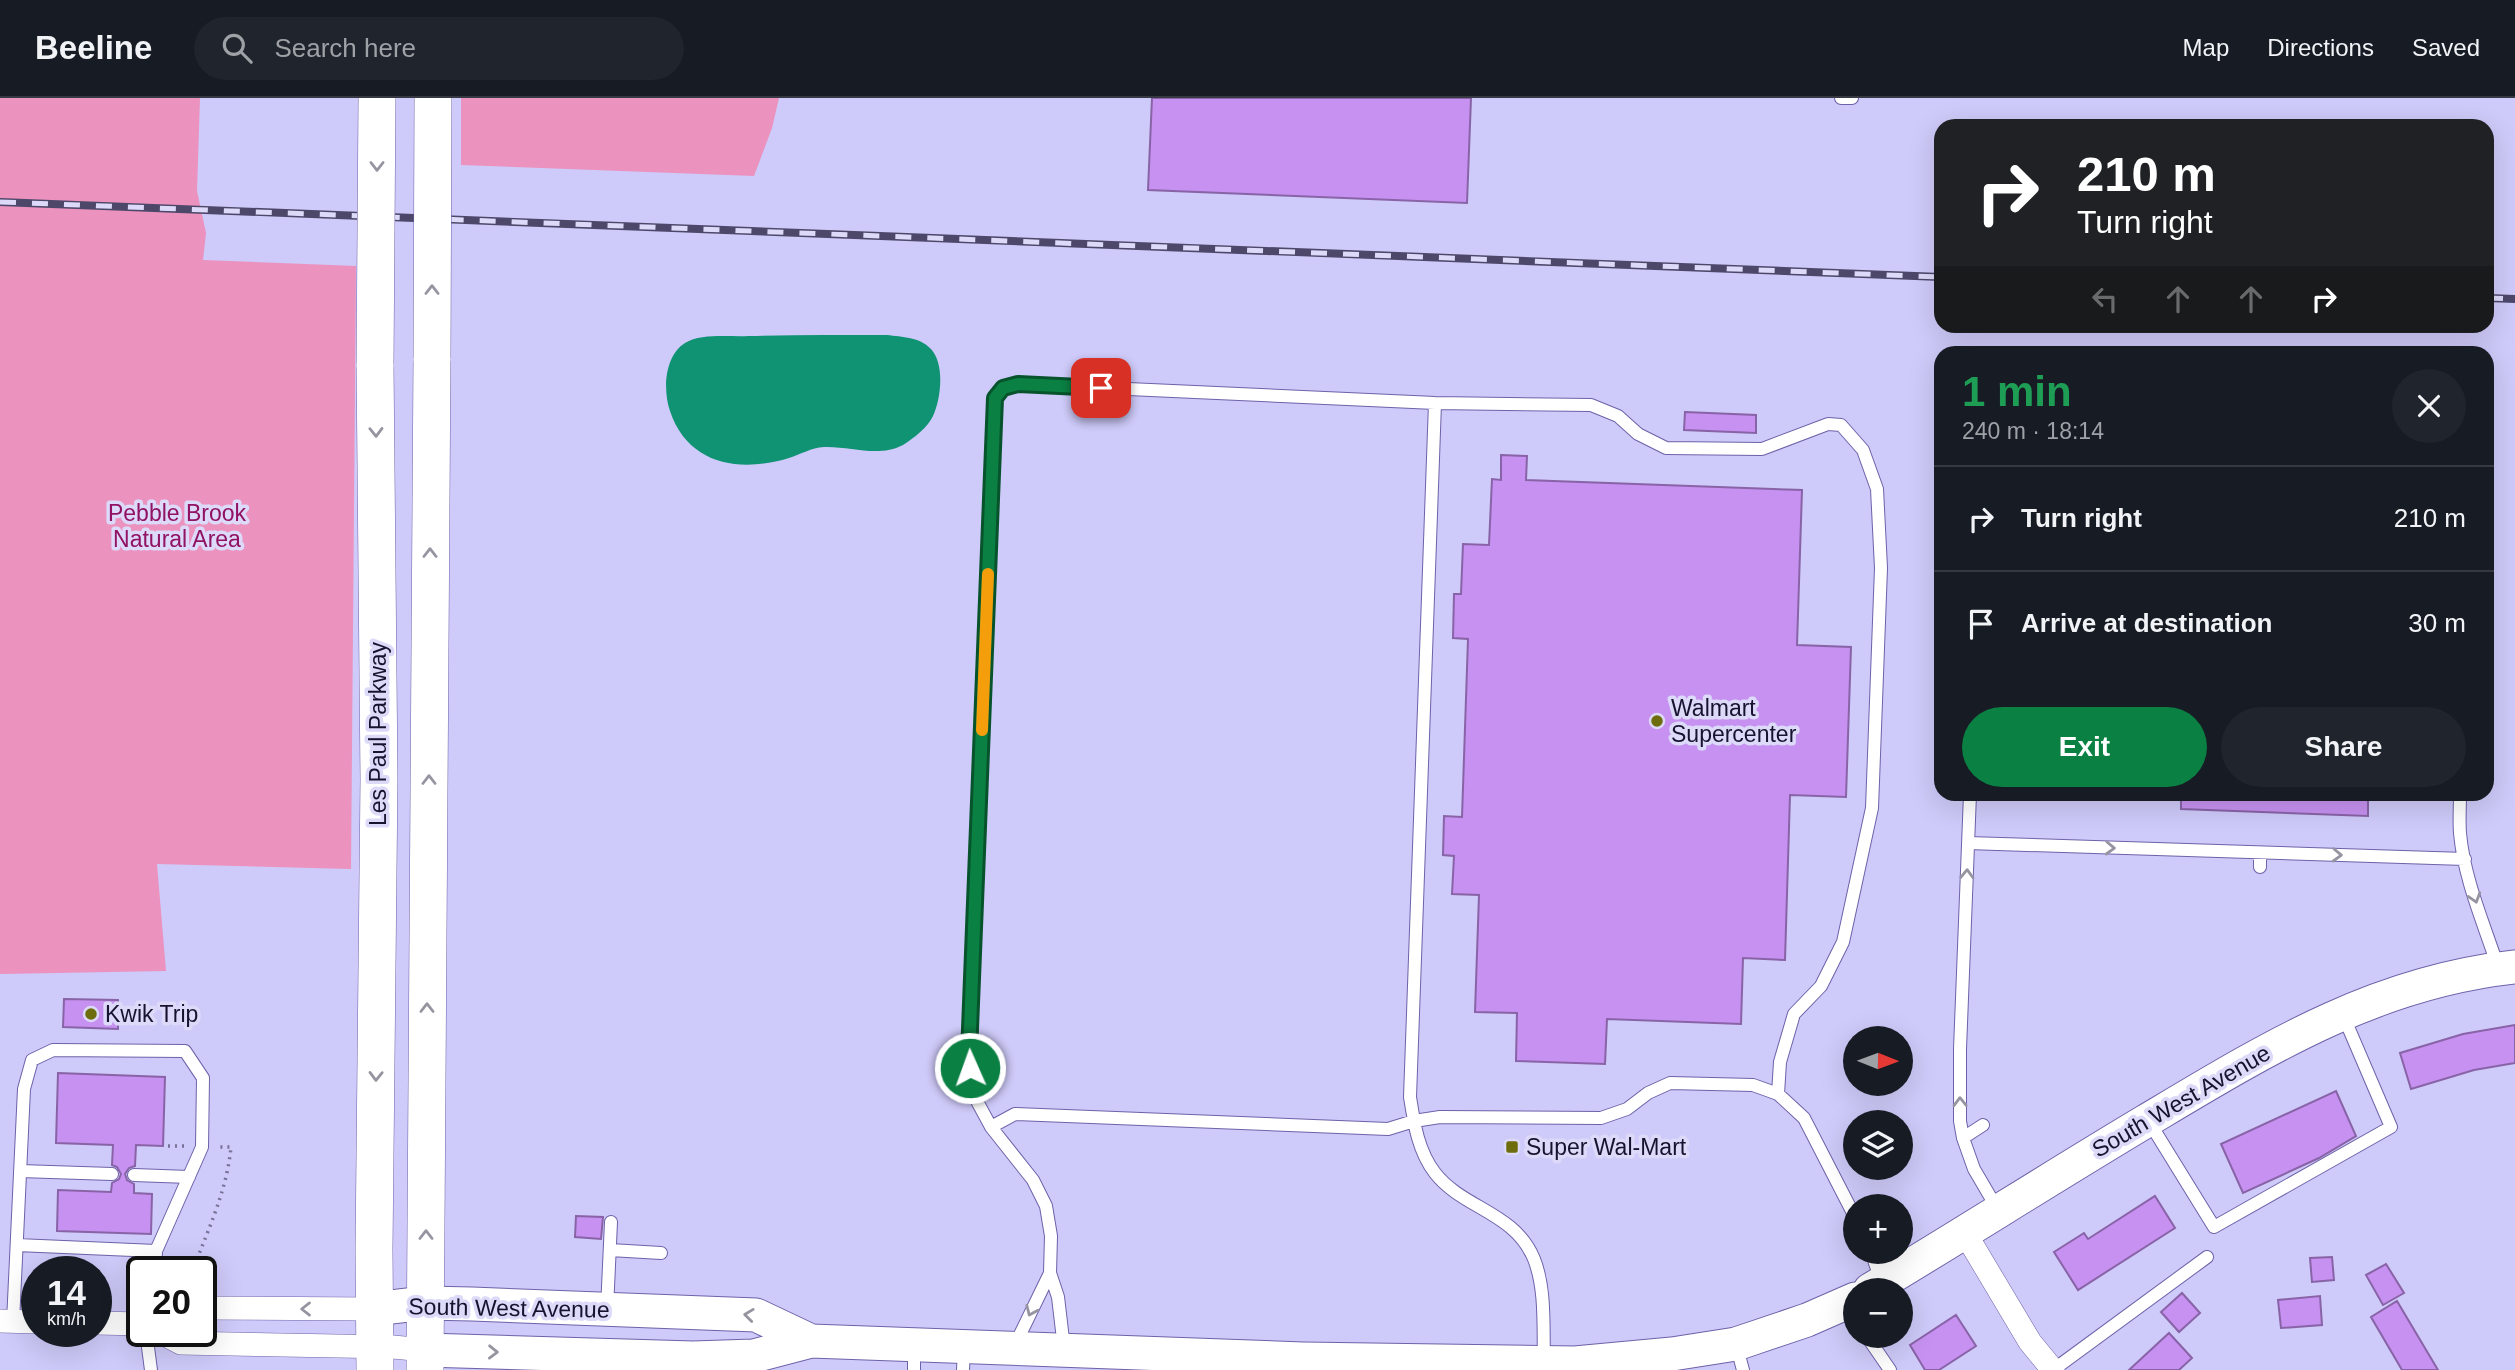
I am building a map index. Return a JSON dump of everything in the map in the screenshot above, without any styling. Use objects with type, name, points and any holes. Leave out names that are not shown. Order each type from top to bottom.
[{"type":"main road","name":"Les Paul Parkway","points":[[377,98],[375,364],[379,779],[400,1306]]},
{"type":"main road","name":"Les Paul Parkway","points":[[398,1359],[432,358],[433,98]]},
{"type":"main road","points":[[398,1359],[387,1328],[400,1306]]},
{"type":"street","name":"South West Avenue","points":[[1892,1278],[1998,1210],[2247,1060],[2366,1003],[2427,984],[2507,968]]},
{"type":"street","points":[[1965,1233],[2031,1342],[2053,1370]]},
{"type":"street","name":"South West Avenue","points":[[217,1308],[400,1306],[607,1309],[756,1315],[811,1341],[914,1358],[963,1359],[1012,1350],[1126,1358],[1284,1364],[1544,1367],[1672,1354],[1740,1357],[1843,1306]]},
{"type":"street","name":"South West Avenue","points":[[217,1346],[398,1359],[693,1364],[754,1356],[766,1362],[811,1341]]},
{"type":"lane","points":[[1841,98],[1853,98]]},
{"type":"lane","points":[[1065,1352],[1058,1297],[1050,1273],[1051,1236],[1046,1206],[1022,1164],[991,1127],[978,1104],[969,1054],[995,398],[1003,388],[1018,384],[1435,402],[1591,405],[1618,416],[1638,434],[1666,447],[1762,449],[1828,424],[1841,425],[1863,450],[1877,489],[1881,568],[1871,808],[1843,942],[1821,986],[1794,1014],[1780,1062],[1778,1094]]},
{"type":"lane","points":[[1435,402],[1410,1097],[1422,1149],[1435,1172],[1452,1190],[1505,1221],[1522,1239],[1534,1258],[1540,1281],[1544,1367]]},
{"type":"lane","points":[[1970,801],[1960,1049],[1960,1121],[1974,1169],[1998,1210]]},
{"type":"lane","points":[[2460,801],[2460,836],[2465,859],[2507,968]]},
{"type":"lane","points":[[1968,843],[2465,859]]},
{"type":"lane","points":[[2017,845],[2017,858]]},
{"type":"lane","points":[[2078,847],[2078,860]]},
{"type":"lane","points":[[2138,849],[2138,863]]},
{"type":"lane","points":[[2197,851],[2197,865]]},
{"type":"lane","points":[[2260,853],[2260,867]]},
{"type":"lane","points":[[2148,1120],[2214,1227],[2391,1127],[2342,1013]]},
{"type":"lane","points":[[6,1321],[17,1245],[24,1089],[32,1060],[53,1050],[185,1051],[202,1078],[202,1147],[156,1256]]},
{"type":"lane","points":[[991,1127],[1015,1115],[1388,1129],[1440,1117],[1601,1118],[1627,1109],[1648,1093],[1670,1083],[1754,1085],[1778,1094],[1804,1118],[1843,1194]]},
{"type":"lane","points":[[1963,1138],[1983,1125]]},
{"type":"lane","points":[[20,1171],[112,1174]]},
{"type":"lane","points":[[134,1175],[188,1177]]},
{"type":"lane","points":[[607,1309],[611,1222]]},
{"type":"lane","points":[[17,1245],[156,1251]]},
{"type":"lane","points":[[610,1250],[661,1253]]},
{"type":"lane","points":[[2053,1370],[2207,1257]]},
{"type":"lane","points":[[1012,1350],[1050,1273]]},
{"type":"lane","points":[[148,1347],[151,1370]]},
{"type":"lane","points":[[1875,1348],[1890,1370]]},
{"type":"path","points":[[168,1146],[231,1147],[223,1187],[197,1256]]},
{"type":"green space","name":"Pebble Brook Natural Area","points":[[0,98],[200,98],[197,191],[206,233],[203,260],[356,266],[351,869],[157,864],[166,971],[0,974]]},
{"type":"green space","points":[[461,98],[779,98],[772,128],[754,176],[461,165]]},
{"type":"shaded area","points":[[887,335],[910,338],[927,345],[935,355],[940,372],[938,400],[931,420],[912,439],[894,449],[874,451],[824,447],[771,463],[735,464],[703,454],[689,443],[678,429],[670,411],[666,394],[669,365],[678,349],[692,340],[716,336]]},
{"type":"building","points":[[1152,98],[1471,98],[1467,203],[1148,190]]},
{"type":"building","points":[[1685,412],[1756,415],[1756,433],[1684,430]]},
{"type":"building","name":"Walmart Supercenter","points":[[1501,455],[1527,456],[1526,480],[1802,490],[1797,645],[1851,647],[1846,797],[1790,795],[1785,960],[1743,958],[1741,1024],[1607,1019],[1605,1064],[1516,1061],[1517,1013],[1475,1012],[1479,895],[1452,894],[1454,856],[1443,855],[1444,816],[1462,817],[1468,639],[1453,638],[1454,594],[1461,594],[1463,544],[1489,545],[1492,479],[1501,480]]},
{"type":"building","points":[[2181,801],[2368,801],[2368,816],[2181,809]]},
{"type":"building","name":"Kwik Trip","points":[[64,999],[118,1000],[118,1029],[63,1027]]},
{"type":"building","points":[[2515,1025],[2515,1063],[2474,1070],[2411,1089],[2400,1053],[2463,1034]]},
{"type":"building","name":"Kwik Trip","points":[[58,1073],[165,1077],[163,1146],[136,1145],[135,1166],[129,1168],[125,1174],[127,1180],[134,1184],[134,1193],[152,1194],[151,1234],[57,1231],[58,1190],[111,1192],[112,1183],[119,1179],[121,1174],[117,1167],[112,1165],[113,1145],[56,1143]]},
{"type":"building","points":[[2336,1091],[2356,1136],[2319,1158],[2243,1193],[2221,1144]]},
{"type":"building","points":[[2155,1196],[2175,1228],[2078,1290],[2054,1252],[2084,1233],[2088,1239]]},
{"type":"building","points":[[576,1216],[603,1217],[601,1239],[575,1237]]},
{"type":"building","points":[[2332,1257],[2334,1280],[2312,1282],[2310,1258]]},
{"type":"building","points":[[2386,1264],[2404,1293],[2383,1305],[2366,1275]]},
{"type":"building","points":[[2182,1293],[2200,1313],[2179,1332],[2161,1312]]},
{"type":"building","points":[[2320,1296],[2322,1325],[2281,1328],[2278,1300]]},
{"type":"building","points":[[2397,1301],[2438,1370],[2402,1370],[2371,1317]]},
{"type":"building","points":[[1956,1315],[1976,1346],[1939,1370],[1925,1370],[1912,1348],[1913,1343]]},
{"type":"building","points":[[2169,1333],[2192,1358],[2179,1370],[2129,1370]]},
{"type":"railway","points":[[0,202],[1934,277]]},
{"type":"railway","points":[[2494,298],[2515,299]]},
{"type":"slow traffic","points":[[982,730],[988,574]]},
{"type":"place","name":"Walmart Supercenter","points":[[1657,721]]},
{"type":"place","name":"Kwik Trip","points":[[91,1014]]},
{"type":"place","name":"Super Wal-Mart","points":[[1512,1147]]},
{"type":"route","points":[[970,1068],[995,398],[1003,388],[1018,384],[1101,388]]}]
